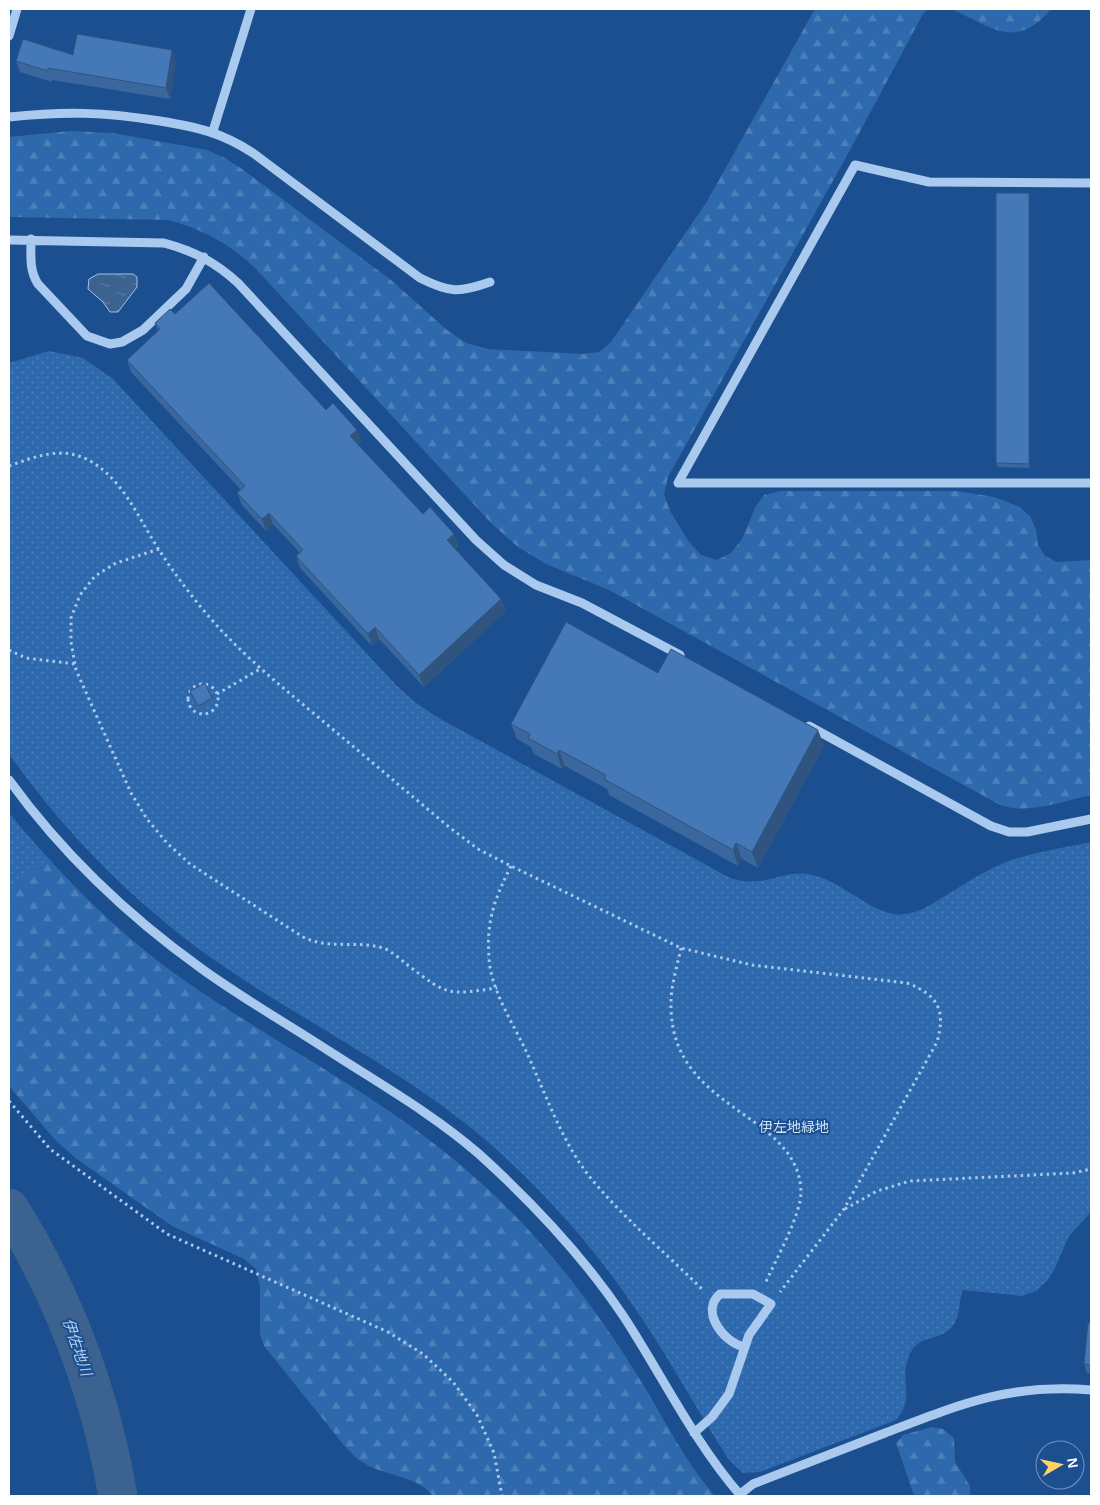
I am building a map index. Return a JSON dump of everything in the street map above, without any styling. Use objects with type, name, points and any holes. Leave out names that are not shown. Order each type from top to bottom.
[{"type":"street","points":[[9,36],[17,9]]},
{"type":"street","points":[[213,132],[251,9]]},
{"type":"street","points":[[9,117],[47,113],[92,112],[115,114],[213,132],[234,140],[253,152],[420,278],[442,289],[467,290],[490,282]]},
{"type":"street","points":[[1091,183],[929,182],[855,165],[678,482],[1091,483]]},
{"type":"street","points":[[31,239],[31,266],[33,276],[38,284],[87,336],[110,344],[128,340],[143,330],[186,289],[204,257]]},
{"type":"street","points":[[9,240],[164,243],[204,257],[222,268],[476,540],[504,565],[536,585],[582,603],[686,659]]},
{"type":"street","points":[[799,721],[991,826],[1009,832],[1027,832],[1091,819]]},
{"type":"street","points":[[9,780],[62,846],[106,891],[153,932],[203,970],[389,1088],[434,1119],[477,1153],[517,1190],[573,1250],[623,1315],[694,1433],[717,1468],[740,1496],[753,1484],[979,1399],[1025,1390],[1049,1388],[1091,1390]]},
{"type":"street","points":[[694,1433],[712,1417],[729,1394],[744,1348],[753,1328],[771,1304],[760,1296],[729,1292],[720,1294],[713,1300],[711,1308],[722,1334],[728,1341],[744,1348]]},
{"type":"path","points":[[9,466],[58,452],[76,455],[92,462],[112,479],[129,500],[159,549],[219,628],[260,669],[448,827],[478,849],[681,948],[752,965],[908,983],[926,990],[938,1004],[943,1023],[938,1042],[844,1209],[786,1285]]},
{"type":"path","points":[[159,549],[116,563],[95,576],[80,594],[71,618],[71,642],[75,664],[86,696],[131,793],[147,819],[162,837],[190,864],[315,943],[384,948],[433,985],[453,993],[497,988]]},
{"type":"path","points":[[9,650],[26,658],[75,664]]},
{"type":"path","points":[[217,694],[260,669]]},
{"type":"path","points":[[204,683],[211,686],[217,694],[216,707],[210,712],[202,714],[194,712],[189,706],[187,698],[190,690],[196,685],[204,683]]},
{"type":"path","points":[[511,866],[494,900],[488,930],[489,959],[497,988],[570,1146],[588,1174],[603,1192],[713,1300]]},
{"type":"path","points":[[681,948],[671,1007],[674,1032],[682,1055],[695,1076],[713,1093],[775,1139],[790,1154],[798,1173],[801,1194],[796,1214],[760,1296]]},
{"type":"path","points":[[9,1101],[50,1149],[168,1234],[388,1332],[423,1354],[453,1382],[477,1415],[494,1453],[502,1496]]},
{"type":"path","points":[[844,1209],[877,1191],[910,1181],[1074,1174],[1091,1169]]},
{"type":"green space","points":[[815,9],[928,9],[923,14],[849,152],[668,477],[664,494],[670,511],[689,542],[701,555],[717,560],[731,553],[742,539],[756,506],[764,495],[781,491],[956,491],[994,497],[1018,506],[1030,516],[1036,529],[1038,545],[1045,556],[1057,562],[1091,560],[1091,795],[1034,808],[1011,808],[1000,805],[609,590],[546,564],[518,547],[492,524],[254,267],[224,244],[203,232],[168,220],[9,217],[9,137],[70,131],[113,133],[207,150],[225,158],[242,169],[391,280],[447,330],[466,343],[489,349],[582,354],[599,352],[611,342],[706,203]]},
{"type":"green space","points":[[951,9],[1051,9],[1038,22],[1026,29],[1015,32],[1003,32]]},
{"type":"green space","name":"伊左地緑地","points":[[49,351],[83,358],[113,379],[396,685],[415,702],[437,717],[730,878],[742,881],[763,881],[789,874],[808,874],[831,882],[883,911],[900,915],[913,913],[924,908],[981,874],[1006,862],[1037,853],[1091,842],[1091,1212],[1069,1236],[1047,1281],[1036,1291],[1022,1296],[963,1290],[958,1316],[954,1325],[944,1333],[920,1343],[910,1353],[906,1370],[905,1405],[896,1420],[760,1472],[743,1473],[729,1460],[659,1344],[618,1284],[566,1220],[528,1180],[488,1142],[422,1091],[210,957],[154,913],[101,864],[77,838],[53,811],[9,754],[9,363]]},
{"type":"green space","points":[[9,813],[73,884],[143,949],[194,987],[400,1118],[464,1168],[513,1213],[557,1262],[597,1315],[634,1370],[692,1466],[715,1496],[433,1496],[418,1484],[371,1467],[347,1449],[264,1346],[260,1334],[260,1286],[256,1269],[244,1259],[172,1226],[77,1159],[57,1142],[9,1086]]},
{"type":"green space","points":[[9,813],[47,859],[9,893]]},
{"type":"green space","points":[[932,1427],[943,1429],[954,1438],[955,1462],[970,1486],[970,1496],[914,1496],[896,1443],[903,1435]]},
{"type":"water","points":[[98,274],[133,274],[137,277],[137,287],[118,312],[110,312],[103,302],[88,289],[89,279]]},
{"type":"building","points":[[77,34],[172,50],[166,88],[48,68],[48,71],[16,61],[23,39],[73,55]]},
{"type":"building","points":[[996,193],[1029,193],[1029,464],[996,463]]},
{"type":"building","points":[[209,283],[326,410],[333,403],[357,430],[350,436],[423,514],[430,507],[454,534],[447,540],[501,599],[419,675],[375,627],[368,634],[296,556],[303,550],[269,513],[262,519],[237,493],[245,486],[127,360],[160,329],[155,323],[170,309],[175,314]]},
{"type":"building","points":[[566,622],[658,673],[671,649],[818,730],[752,852],[736,843],[733,850],[604,779],[606,775],[559,750],[557,754],[528,738],[530,734],[511,724]]},
{"type":"building","points":[[205,683],[212,698],[198,706],[190,691]]},
{"type":"building","points":[[1088,1323],[1091,1323],[1091,1365],[1084,1364]]},
{"type":"waterway","name":"伊佐地川","points":[[9,1208],[47,1276],[78,1346],[101,1420],[118,1496]]}]
